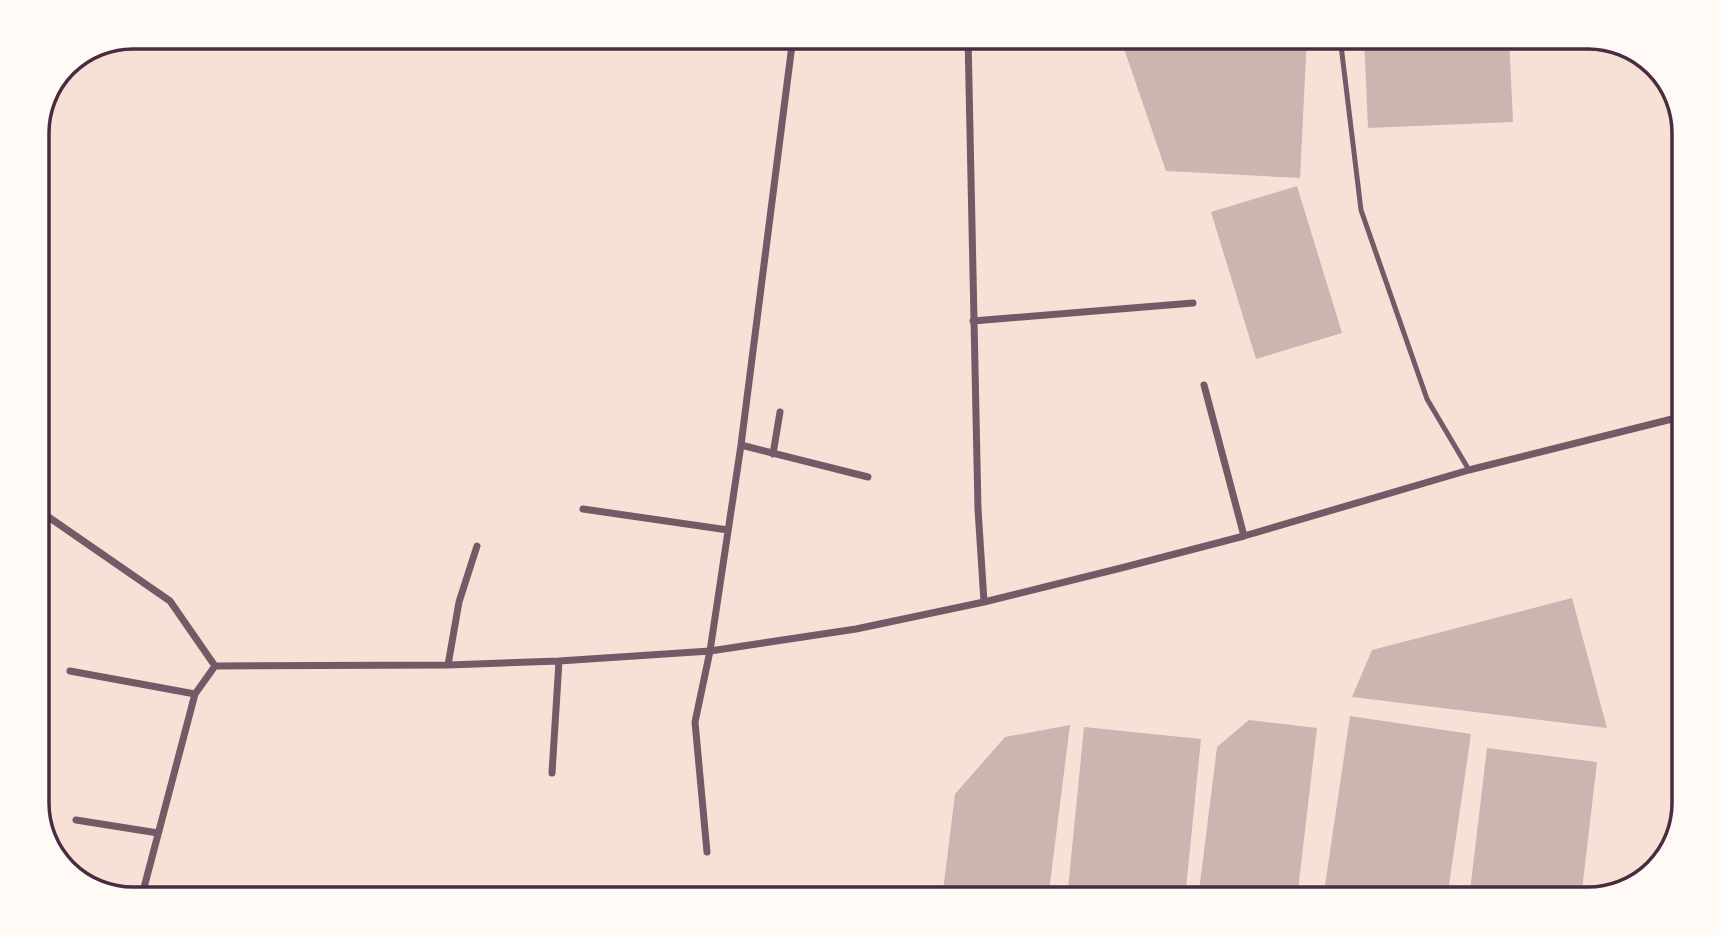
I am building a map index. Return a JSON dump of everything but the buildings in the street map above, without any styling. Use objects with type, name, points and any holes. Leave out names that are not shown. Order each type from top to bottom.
[{"type":"street","points":[[707,852],[695,722],[710,651],[741,444],[791,49]]},
{"type":"street","points":[[968,49],[978,509],[984,602]]},
{"type":"street","points":[[973,321],[1193,303]]},
{"type":"street","points":[[1204,385],[1244,536]]},
{"type":"street","points":[[773,454],[780,412]]},
{"type":"street","points":[[215,666],[447,665],[559,661],[710,651],[856,629],[984,602],[1244,536],[1469,470],[1672,419]]},
{"type":"street","points":[[741,444],[869,477]]},
{"type":"street","points":[[583,509],[728,530]]},
{"type":"street","points":[[49,517],[170,601],[215,666]]},
{"type":"street","points":[[447,665],[459,602],[477,547]]},
{"type":"street","points":[[552,773],[559,661]]},
{"type":"street","points":[[144,887],[195,694],[215,666]]},
{"type":"street","points":[[70,671],[195,694]]},
{"type":"street","points":[[76,820],[158,834]]},
{"type":"lane","points":[[1341,49],[1361,210],[1427,399],[1469,470]]}]
